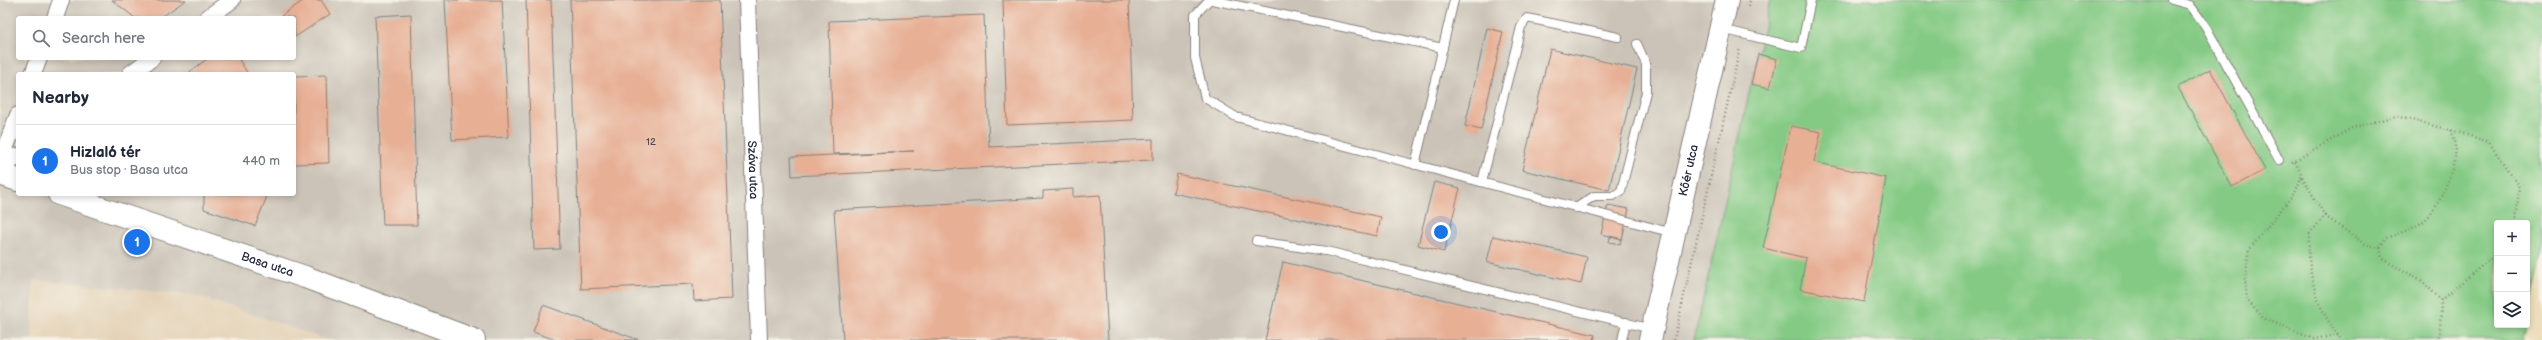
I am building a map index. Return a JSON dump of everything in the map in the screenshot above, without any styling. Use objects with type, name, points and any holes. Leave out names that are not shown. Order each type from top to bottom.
[{"type":"street","points":[[56,16],[61,0]]},
{"type":"street","points":[[210,16],[232,0]]},
{"type":"street","name":"Száva utca","points":[[747,0],[759,340]]},
{"type":"street","name":"Kőér utca","points":[[1651,334],[1727,0]]},
{"type":"street","points":[[34,72],[39,60]]},
{"type":"street","points":[[133,72],[149,60]]},
{"type":"street","points":[[0,162],[16,120]]},
{"type":"street","points":[[0,169],[16,157]]},
{"type":"street","points":[[0,174],[16,179]]},
{"type":"street","name":"Basa utca","points":[[65,196],[305,277],[474,340]]},
{"type":"lane","points":[[1443,48],[1211,0],[1195,15],[1195,58],[1205,98],[1236,117],[1674,233]]},
{"type":"lane","points":[[1415,165],[1454,0]]},
{"type":"lane","points":[[1720,29],[1801,48],[1811,0]]},
{"type":"lane","points":[[2172,0],[2190,5],[2206,27],[2279,160]]},
{"type":"lane","points":[[1482,182],[1520,27],[1526,18],[1618,37]]},
{"type":"lane","points":[[1576,208],[1594,196],[1613,196],[1621,191],[1646,92],[1646,64],[1637,44]]},
{"type":"lane","points":[[1256,241],[1326,251],[1626,322],[1651,334]]},
{"type":"lane","points":[[1622,340],[1626,322]]},
{"type":"path","points":[[1674,340],[1750,0]]},
{"type":"path","points":[[2380,248],[2365,244],[2325,216],[2301,177],[2295,162],[2352,128],[2376,120],[2396,116],[2451,130],[2489,142],[2519,187],[2516,220]]},
{"type":"path","points":[[2437,340],[2440,333],[2441,300],[2422,280],[2382,259],[2380,248],[2386,238],[2406,231],[2424,221],[2438,206],[2456,148],[2451,130]]},
{"type":"path","points":[[2301,177],[2296,191],[2249,250],[2245,279],[2247,300],[2263,318],[2313,339],[2338,335]]},
{"type":"path","points":[[2325,216],[2309,234],[2308,256],[2317,296],[2325,318],[2341,340]]},
{"type":"path","points":[[2441,300],[2494,255]]},
{"type":"shaded area","points":[[0,0],[1770,0],[1694,340],[327,340],[195,295],[33,280],[32,340],[0,340]]},
{"type":"shaded area","points":[[32,280],[195,295],[327,340],[32,340]]},
{"type":"green space","points":[[1770,0],[2542,0],[2542,257],[2530,311],[2530,220],[2494,220],[2494,328],[2526,328],[2523,340],[1694,340]]},
{"type":"building","points":[[112,0],[186,0],[163,16],[132,16]]},
{"type":"building","points":[[304,0],[321,0],[330,14],[296,36],[296,16],[281,16]]},
{"type":"building","points":[[445,0],[502,0],[509,137],[452,140]]},
{"type":"building","points":[[526,0],[551,0],[560,249],[534,250]]},
{"type":"building","points":[[570,0],[720,0],[732,299],[694,301],[693,284],[581,289]]},
{"type":"building","points":[[1003,0],[1129,0],[1133,120],[1007,125]]},
{"type":"building","points":[[411,14],[417,225],[383,225],[375,16]]},
{"type":"building","points":[[984,15],[989,147],[1153,139],[1153,160],[792,176],[791,157],[914,151],[833,154],[829,21]]},
{"type":"building","points":[[1487,28],[1503,32],[1481,130],[1465,126]]},
{"type":"building","points":[[1550,49],[1637,69],[1609,190],[1522,170]]},
{"type":"building","points":[[1758,54],[1777,59],[1770,88],[1751,84]]},
{"type":"building","points":[[205,60],[239,60],[247,72],[190,72]]},
{"type":"building","points":[[2210,69],[2265,170],[2232,187],[2178,87]]},
{"type":"building","points":[[327,75],[329,163],[296,164],[296,76]]},
{"type":"building","points":[[1791,126],[1821,132],[1814,162],[1886,178],[1864,302],[1800,289],[1806,258],[1763,248]]},
{"type":"building","points":[[1177,174],[1381,217],[1377,236],[1173,193]]},
{"type":"building","points":[[1434,182],[1460,188],[1444,252],[1418,245]]},
{"type":"building","points":[[1073,189],[1073,197],[1100,195],[1108,340],[843,340],[834,210],[1043,198],[1043,191]]},
{"type":"building","points":[[204,196],[267,196],[255,226],[204,209]]},
{"type":"building","points":[[1608,205],[1629,209],[1622,239],[1601,234]]},
{"type":"building","points":[[1493,236],[1587,257],[1581,284],[1487,262]]},
{"type":"building","points":[[1610,237],[1621,239],[1620,244],[1609,242]]},
{"type":"building","points":[[1283,262],[1595,335],[1594,340],[1265,340]]},
{"type":"building","points":[[543,305],[639,340],[556,340],[533,332]]},
{"type":"place","name":"Hizlaló tér","points":[[137,242]]}]
